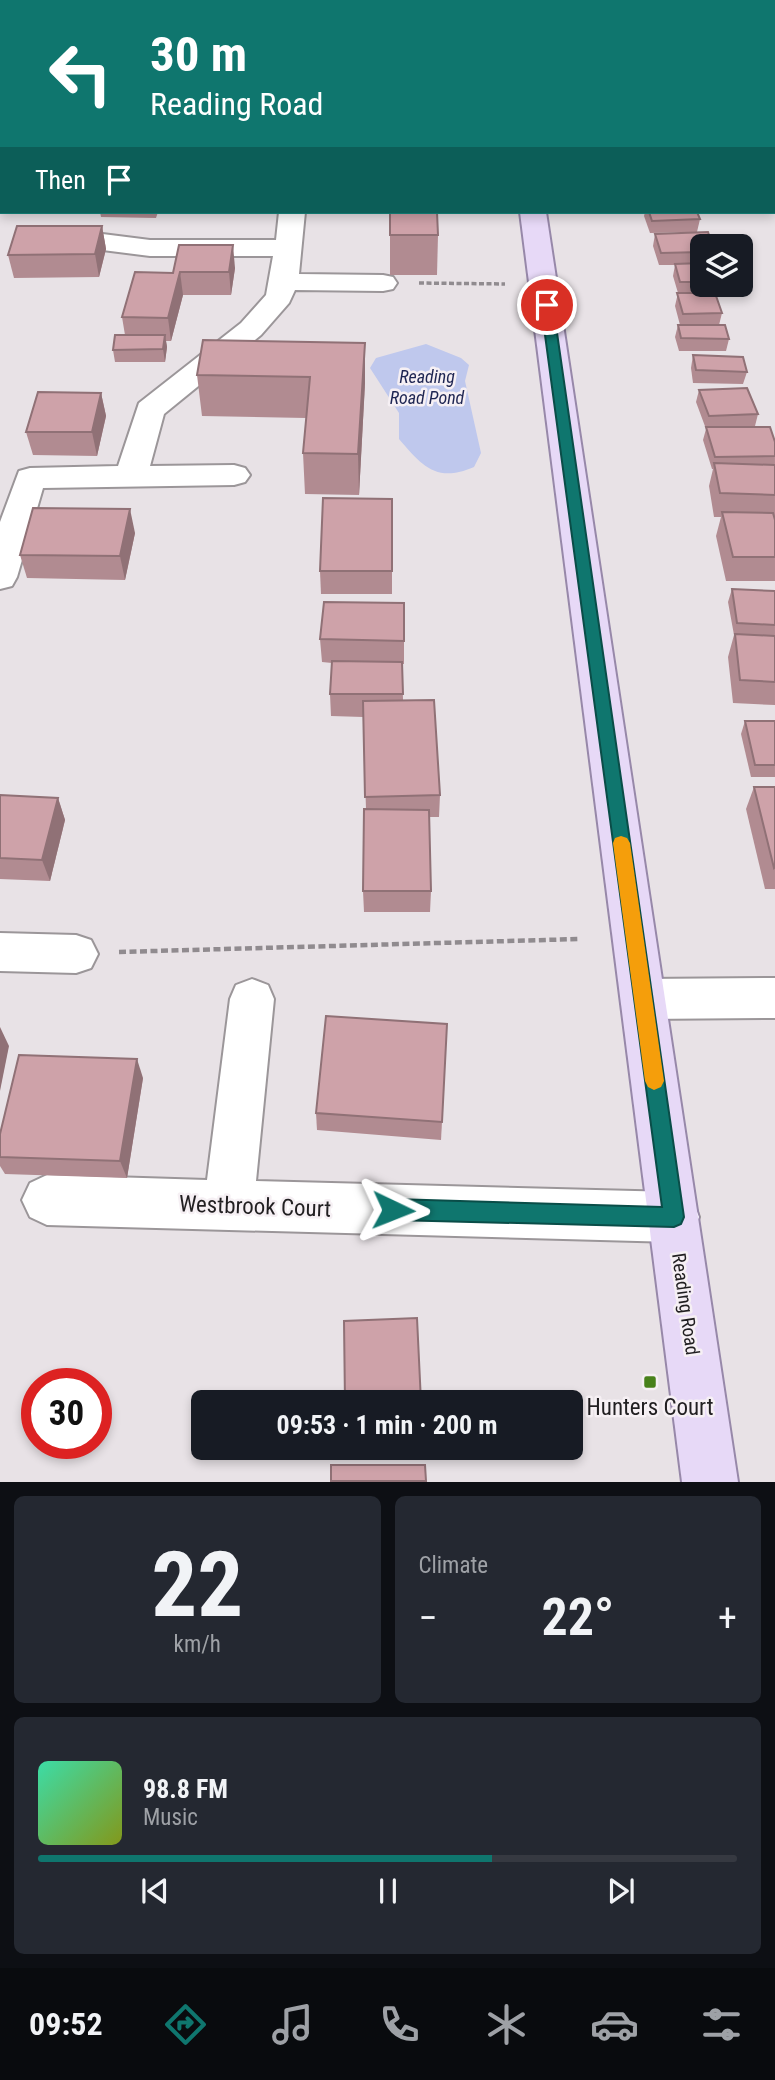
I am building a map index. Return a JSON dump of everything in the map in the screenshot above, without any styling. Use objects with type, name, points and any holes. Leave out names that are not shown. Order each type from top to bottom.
[{"type":"main road","name":"Reading Road","points":[[533,214],[710,1482]]},
{"type":"street","points":[[131,476],[150,410],[251,329],[279,297],[284,282],[292,214]]},
{"type":"street","points":[[34,234],[135,246],[286,248]]},
{"type":"street","points":[[128,273],[135,246]]},
{"type":"street","points":[[284,282],[383,283]]},
{"type":"street","points":[[0,577],[30,478],[234,475]]},
{"type":"street","points":[[0,952],[76,954]]},
{"type":"street","points":[[643,999],[775,998]]},
{"type":"street","points":[[229,1205],[252,999]]},
{"type":"street","name":"Westbrook Court","points":[[47,1200],[674,1217]]},
{"type":"path","points":[[383,283],[509,284]]},
{"type":"path","points":[[76,954],[580,939]]},
{"type":"water","name":"Reading Road Pond","points":[[426,344],[461,358],[469,365],[465,381],[481,453],[474,467],[461,472],[440,473],[432,470],[399,439],[399,413],[370,368],[376,358]]},
{"type":"building","points":[[390,214],[437,214],[438,235],[390,235]]},
{"type":"building","points":[[650,214],[698,214],[700,219],[652,221]]},
{"type":"building","points":[[17,226],[102,226],[95,254],[8,255]]},
{"type":"building","points":[[708,232],[709,234],[690,234],[690,252],[661,253],[655,234]]},
{"type":"building","points":[[179,245],[233,245],[229,272],[180,272],[168,318],[122,317],[135,272],[173,273]]},
{"type":"building","points":[[690,263],[690,282],[680,282],[675,264]]},
{"type":"building","points":[[677,293],[690,293],[690,297],[716,297],[722,313],[683,314]]},
{"type":"building","points":[[678,325],[725,325],[729,339],[681,338]]},
{"type":"building","points":[[115,335],[165,335],[163,349],[113,350]]},
{"type":"building","points":[[203,340],[365,343],[358,454],[303,453],[310,377],[197,375]]},
{"type":"building","points":[[693,355],[743,357],[747,372],[696,370]]},
{"type":"building","points":[[747,388],[758,414],[709,416],[699,390]]},
{"type":"building","points":[[38,392],[101,393],[92,432],[26,432]]},
{"type":"building","points":[[706,427],[770,427],[775,442],[775,456],[715,457]]},
{"type":"building","points":[[714,463],[775,465],[775,495],[720,493]]},
{"type":"building","points":[[323,498],[392,499],[392,571],[320,571]]},
{"type":"building","points":[[33,508],[130,509],[120,556],[20,555]]},
{"type":"building","points":[[722,512],[773,513],[775,557],[733,557]]},
{"type":"building","points":[[732,589],[775,591],[775,625],[737,623]]},
{"type":"building","points":[[324,602],[404,603],[404,641],[320,639]]},
{"type":"building","points":[[735,634],[775,636],[775,682],[740,680]]},
{"type":"building","points":[[332,661],[402,662],[403,694],[330,694]]},
{"type":"building","points":[[434,700],[440,795],[365,797],[363,701]]},
{"type":"building","points":[[745,721],[775,721],[775,765],[755,765]]},
{"type":"building","points":[[754,787],[775,787],[774,868]]},
{"type":"building","points":[[0,795],[58,798],[42,860],[0,858]]},
{"type":"building","points":[[364,809],[429,810],[431,891],[363,891]]},
{"type":"building","points":[[326,1016],[447,1024],[442,1122],[316,1113]]},
{"type":"building","points":[[19,1055],[137,1059],[120,1161],[0,1157],[0,1134]]},
{"type":"building","points":[[417,1318],[420,1390],[345,1390],[344,1321]]},
{"type":"building","points":[[331,1465],[425,1465],[426,1481],[331,1481]]},
{"type":"slow traffic","points":[[621,843],[654,1081]]},
{"type":"place","name":"Hunters Court","points":[[650,1382]]},
{"type":"route","points":[[393,1210],[674,1217],[547,305]]}]
